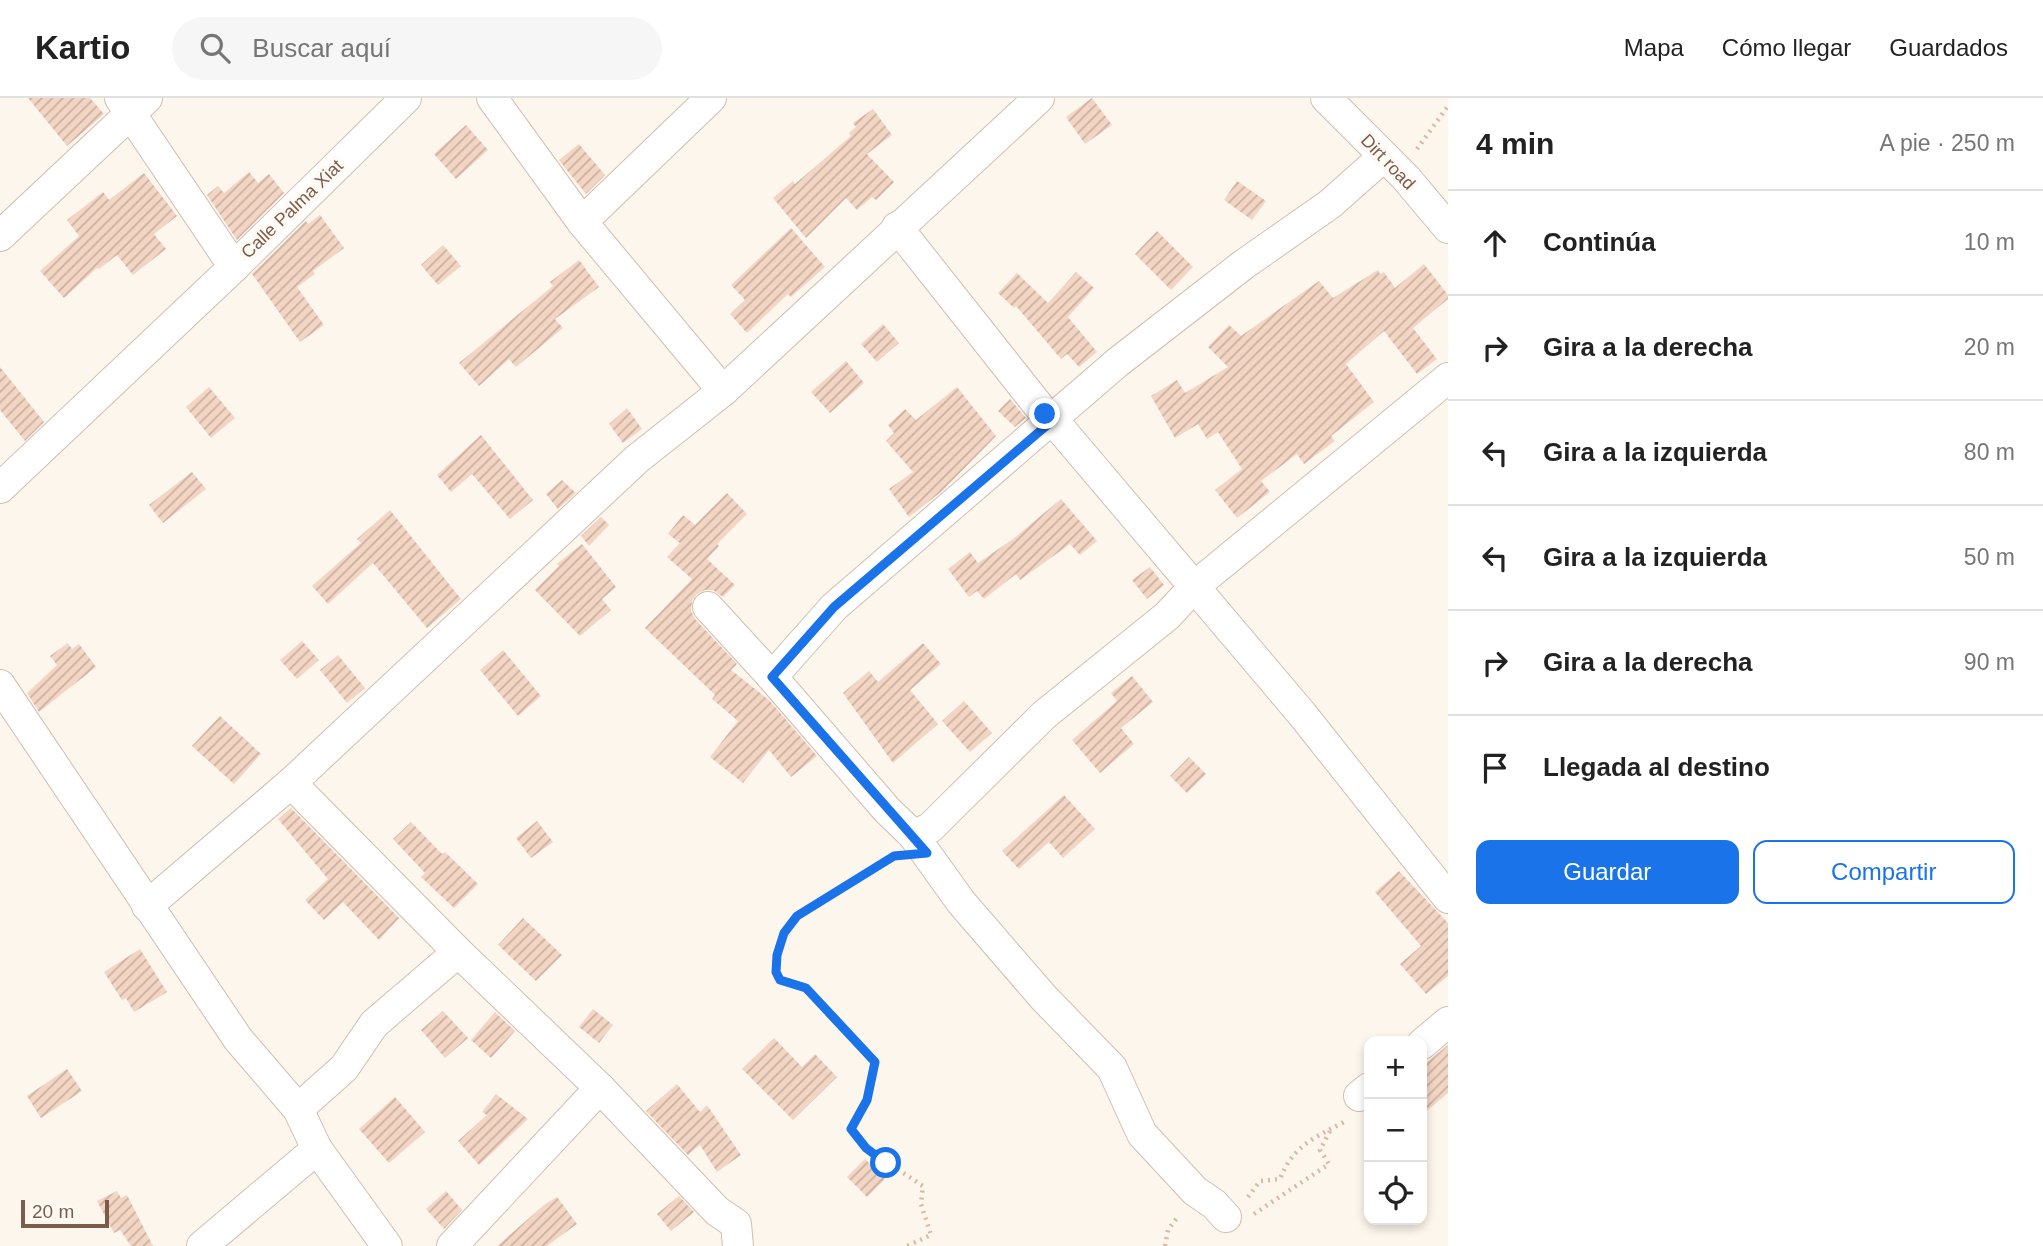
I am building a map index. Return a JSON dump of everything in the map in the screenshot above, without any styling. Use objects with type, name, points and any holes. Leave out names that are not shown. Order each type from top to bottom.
[{"type":"street","name":"Calle Palma Xiat","points":[[132,103],[234,267],[406,98]]},
{"type":"street","points":[[492,98],[582,222],[723,391]]},
{"type":"street","points":[[582,222],[711,98]]},
{"type":"street","points":[[147,906],[291,783],[637,459],[723,391],[1038,98]]},
{"type":"street","name":"Dirt road","points":[[1326,98],[1406,178],[1448,228]]},
{"type":"street","points":[[0,236],[132,103]]},
{"type":"street","points":[[772,677],[834,607],[1118,362],[1243,265],[1330,204],[1383,157]]},
{"type":"street","points":[[897,227],[1045,414],[1195,586],[1448,898]]},
{"type":"street","points":[[0,488],[234,267]]},
{"type":"street","points":[[920,844],[930,828],[1044,715],[1167,616],[1195,586],[1448,378]]},
{"type":"street","points":[[708,607],[920,844],[961,902],[1044,998],[1112,1068],[1142,1134],[1195,1191],[1214,1204],[1226,1217]]},
{"type":"street","points":[[0,685],[238,1039],[298,1109],[317,1149],[387,1246]]},
{"type":"street","points":[[291,783],[458,952],[600,1088],[717,1211],[736,1224],[738,1246]]},
{"type":"street","points":[[298,1109],[344,1068],[374,1024],[458,952]]},
{"type":"street","points":[[1427,1040],[1448,1022]]},
{"type":"street","points":[[452,1246],[600,1088]]},
{"type":"street","points":[[202,1246],[317,1149]]},
{"type":"path","points":[[1406,178],[1407,163],[1448,106]]},
{"type":"path","points":[[907,1246],[931,1235],[921,1204],[923,1186],[866,1148],[851,1129],[867,1100],[875,1062],[806,988],[780,980],[776,972],[777,955],[784,933],[797,916],[894,856],[920,844]]},
{"type":"path","points":[[1332,1129],[1320,1150],[1329,1164],[1256,1213],[1238,1218],[1226,1217],[1228,1208],[1247,1198],[1260,1181],[1280,1179],[1285,1166],[1301,1145],[1350,1118],[1364,1092]]},
{"type":"building","points":[[28,98],[90,98],[104,114],[67,146]]},
{"type":"building","points":[[1092,98],[1112,125],[1085,144],[1066,117]]},
{"type":"building","points":[[873,109],[892,135],[867,154],[894,182],[876,200],[872,197],[857,210],[846,198],[806,238],[773,198],[793,181],[795,184],[851,136],[849,133],[856,127],[853,123]]},
{"type":"building","points":[[466,125],[488,150],[456,179],[434,154]]},
{"type":"building","points":[[579,144],[605,175],[586,194],[559,160]]},
{"type":"building","points":[[249,172],[258,183],[269,174],[284,193],[237,240],[207,195],[218,186],[224,193]]},
{"type":"building","points":[[144,173],[177,216],[154,234],[166,249],[133,275],[117,255],[97,268],[64,298],[40,271],[79,236],[67,220],[103,192],[109,200]]},
{"type":"building","points":[[1237,181],[1266,201],[1252,220],[1224,200]]},
{"type":"building","points":[[320,215],[344,248],[297,287],[324,325],[300,342],[252,274],[306,221],[308,224]]},
{"type":"building","points":[[791,228],[825,267],[791,297],[788,294],[747,333],[730,314],[745,300],[731,285]]},
{"type":"building","points":[[1157,231],[1193,267],[1171,290],[1135,254]]},
{"type":"building","points":[[443,245],[461,266],[438,285],[421,265]]},
{"type":"building","points":[[579,260],[599,287],[555,319],[563,328],[516,367],[509,359],[479,386],[459,363],[553,286],[550,282]]},
{"type":"building","points":[[1424,264],[1448,295],[1448,299],[1413,328],[1437,359],[1417,374],[1384,331],[1346,364],[1374,402],[1331,436],[1335,441],[1304,464],[1297,454],[1261,481],[1270,492],[1237,518],[1215,490],[1242,469],[1218,432],[1207,439],[1198,424],[1175,438],[1151,396],[1177,380],[1185,393],[1228,367],[1208,347],[1229,325],[1241,336],[1319,281],[1333,298],[1378,270],[1380,274],[1384,272],[1395,288]]},
{"type":"building","points":[[1076,272],[1094,288],[1068,317],[1097,352],[1079,367],[1067,354],[1061,359],[1016,306],[1014,308],[998,293],[1017,273],[1048,303]]},
{"type":"building","points":[[883,324],[899,343],[877,362],[861,344]]},
{"type":"building","points":[[846,361],[864,383],[830,413],[811,392]]},
{"type":"building","points":[[0,367],[44,422],[25,441],[0,410]]},
{"type":"building","points":[[209,387],[235,418],[211,438],[186,407]]},
{"type":"building","points":[[957,387],[996,436],[941,492],[909,517],[889,489],[913,472],[886,441],[894,433],[888,425],[905,409],[916,420]]},
{"type":"building","points":[[1010,399],[1026,418],[1015,427],[998,411]]},
{"type":"building","points":[[627,408],[642,429],[623,443],[609,424]]},
{"type":"building","points":[[481,435],[533,500],[510,519],[472,474],[451,492],[437,475]]},
{"type":"building","points":[[192,472],[206,489],[163,523],[149,505]]},
{"type":"building","points":[[562,480],[576,493],[558,509],[546,494]]},
{"type":"building","points":[[727,493],[747,514],[717,544],[719,546],[707,559],[735,585],[723,597],[713,590],[697,594],[692,601],[691,611],[695,619],[737,664],[731,670],[769,700],[817,756],[791,777],[769,750],[743,783],[710,757],[738,721],[712,699],[715,695],[645,628],[692,579],[667,557],[680,543],[668,534],[683,515],[695,525]]},
{"type":"building","points":[[1061,499],[1097,541],[1080,555],[1070,544],[1020,580],[1016,574],[984,599],[977,591],[969,597],[948,569],[970,552],[978,563],[1013,539]]},
{"type":"building","points":[[390,510],[461,599],[427,628],[373,563],[328,604],[312,586],[361,543],[357,539]]},
{"type":"building","points":[[601,517],[609,525],[589,546],[581,536]]},
{"type":"building","points":[[582,544],[616,587],[602,599],[611,610],[580,636],[535,590],[559,566],[557,564]]},
{"type":"building","points":[[1150,567],[1164,585],[1147,599],[1132,580]]},
{"type":"building","points":[[302,641],[319,660],[297,679],[280,660]]},
{"type":"building","points":[[68,643],[72,649],[79,644],[96,667],[39,712],[27,693],[57,665],[50,656]]},
{"type":"building","points":[[923,643],[941,664],[910,690],[938,724],[893,763],[843,693],[869,671],[878,682]]},
{"type":"building","points":[[503,650],[541,696],[518,716],[480,670]]},
{"type":"building","points":[[338,655],[365,688],[347,703],[320,670]]},
{"type":"building","points":[[1132,676],[1153,702],[1121,728],[1134,744],[1100,773],[1072,740],[1117,701],[1111,693]]},
{"type":"building","points":[[964,701],[992,733],[970,752],[942,721]]},
{"type":"building","points":[[220,716],[261,754],[234,784],[192,746]]},
{"type":"building","points":[[1189,757],[1206,774],[1187,793],[1170,776]]},
{"type":"building","points":[[1064,795],[1095,829],[1063,858],[1049,842],[1019,869],[1002,851]]},
{"type":"building","points":[[291,808],[399,918],[379,940],[343,902],[324,920],[305,900],[328,879],[278,819]]},
{"type":"building","points":[[537,821],[553,842],[531,858],[516,838]]},
{"type":"building","points":[[411,822],[442,854],[445,852],[478,884],[454,908],[421,877],[425,873],[393,839]]},
{"type":"building","points":[[1399,871],[1448,923],[1448,976],[1426,994],[1400,964],[1421,946],[1375,892]]},
{"type":"building","points":[[523,918],[562,955],[536,981],[498,945]]},
{"type":"building","points":[[140,949],[167,992],[134,1012],[126,998],[122,1000],[104,972]]},
{"type":"building","points":[[593,1009],[613,1025],[599,1043],[579,1027]]},
{"type":"building","points":[[443,1011],[468,1038],[445,1058],[421,1030]]},
{"type":"building","points":[[495,1012],[515,1031],[491,1058],[471,1040]]},
{"type":"building","points":[[774,1038],[802,1067],[815,1054],[837,1077],[793,1120],[742,1069]]},
{"type":"building","points":[[1448,1045],[1448,1093],[1427,1111],[1427,1099],[1427,1062]]},
{"type":"building","points":[[67,1069],[82,1091],[41,1118],[27,1096]]},
{"type":"building","points":[[677,1084],[700,1112],[707,1105],[741,1155],[717,1172],[700,1145],[688,1155],[646,1111]]},
{"type":"building","points":[[496,1094],[528,1119],[479,1165],[458,1141],[487,1115],[482,1112]]},
{"type":"building","points":[[395,1097],[425,1132],[389,1163],[359,1129]]},
{"type":"building","points":[[865,1159],[885,1179],[867,1197],[847,1177]]},
{"type":"building","points":[[117,1191],[121,1198],[127,1195],[153,1246],[131,1246],[120,1230],[114,1233],[97,1201]]},
{"type":"building","points":[[446,1191],[462,1210],[444,1229],[426,1209]]},
{"type":"building","points":[[679,1196],[694,1212],[671,1231],[657,1214]]},
{"type":"building","points":[[557,1197],[577,1224],[547,1246],[497,1246],[544,1205]]},
{"type":"route","points":[[886,1163],[866,1148],[851,1129],[867,1100],[875,1062],[806,988],[780,980],[776,972],[777,955],[784,933],[797,916],[894,856],[927,853],[772,677],[834,607],[1053,420],[1045,414]]}]
